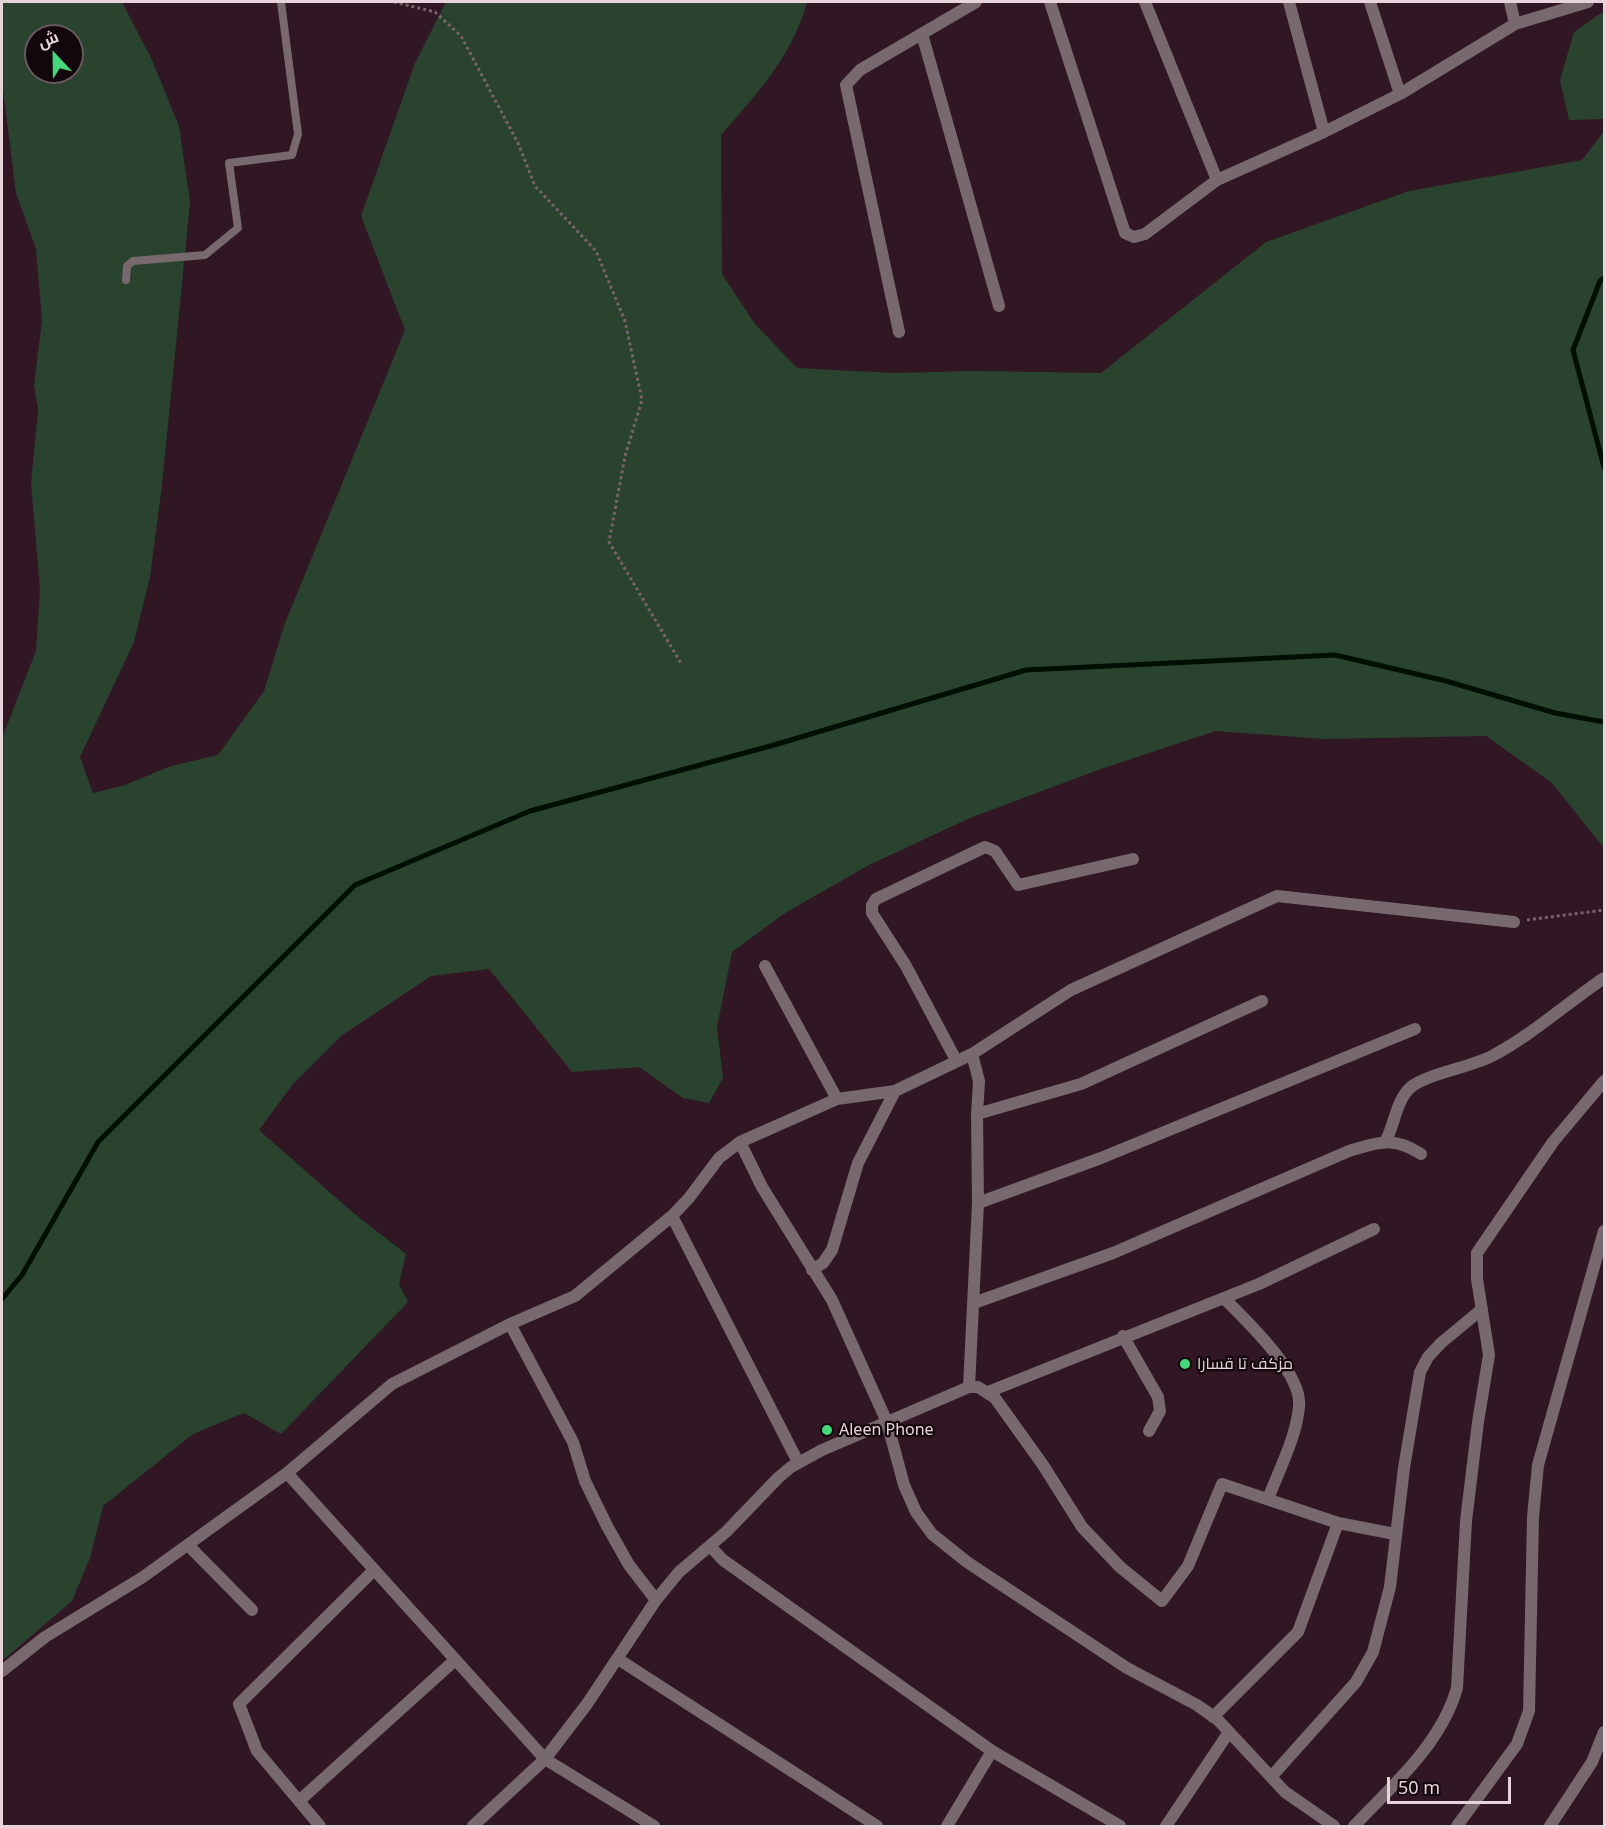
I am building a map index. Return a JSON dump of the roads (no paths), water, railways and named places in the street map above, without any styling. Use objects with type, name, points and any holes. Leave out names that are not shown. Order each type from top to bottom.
[{"type":"street","points":[[898,332],[846,85],[860,70],[976,2]]},
{"type":"street","points":[[1050,2],[1125,233],[1134,237],[1145,234],[1217,180],[1324,132],[1400,94],[1515,24],[1588,2]]},
{"type":"street","points":[[1145,2],[1217,180]]},
{"type":"street","points":[[1289,2],[1324,132]]},
{"type":"street","points":[[1370,2],[1400,94]]},
{"type":"street","points":[[1510,2],[1515,24]]},
{"type":"street","points":[[922,34],[999,306]]},
{"type":"street","points":[[956,1060],[906,966],[872,913],[872,905],[876,899],[985,847],[995,851],[1018,885],[1133,858]]},
{"type":"street","points":[[2,1671],[45,1637],[143,1576],[287,1473],[392,1384],[510,1323],[575,1296],[672,1216],[689,1198],[719,1158],[740,1142],[837,1099],[895,1091],[972,1054],[1071,990],[1277,896],[1514,922]]},
{"type":"street","points":[[765,966],[837,1099]]},
{"type":"street","points":[[1386,1140],[1393,1127],[1402,1096],[1413,1086],[1489,1058],[1514,1044],[1605,978]]},
{"type":"street","points":[[976,1114],[1081,1084],[1262,1001]]},
{"type":"street","points":[[978,1203],[1112,1154],[1415,1029]]},
{"type":"street","points":[[969,1387],[978,1203],[976,1114],[979,1081],[972,1054]]},
{"type":"street","points":[[1354,1827],[1420,1755],[1451,1709],[1457,1688],[1467,1512],[1489,1355],[1476,1260],[1481,1245],[1553,1142],[1605,1081]]},
{"type":"street","points":[[813,1270],[823,1263],[832,1250],[858,1163],[895,1091]]},
{"type":"street","points":[[974,1303],[1113,1253],[1349,1151],[1386,1140],[1406,1144],[1421,1154]]},
{"type":"street","points":[[740,1142],[762,1187],[832,1300],[887,1422],[904,1485],[916,1512],[932,1534],[967,1562],[1127,1668],[1197,1705],[1229,1732],[1285,1792],[1334,1827]]},
{"type":"street","points":[[672,1216],[798,1462]]},
{"type":"street","points":[[473,1827],[545,1759],[618,1659],[656,1600],[679,1572],[710,1546],[778,1478],[798,1462],[969,1387],[988,1392],[1123,1336],[1224,1298],[1374,1229]]},
{"type":"street","points":[[1457,1827],[1517,1744],[1529,1711],[1533,1517],[1538,1465],[1605,1231]]},
{"type":"street","points":[[1224,1298],[1278,1354],[1297,1389],[1300,1404],[1295,1424],[1268,1499]]},
{"type":"street","points":[[1270,1777],[1356,1682],[1373,1652],[1390,1587],[1413,1401],[1420,1372],[1428,1357],[1441,1343],[1482,1309]]},
{"type":"street","points":[[510,1323],[573,1442],[585,1480],[607,1526],[629,1565],[656,1600]]},
{"type":"street","points":[[1123,1336],[1158,1397],[1160,1411],[1149,1431]]},
{"type":"street","points":[[988,1392],[1043,1465],[1082,1527],[1120,1567],[1162,1601],[1188,1566],[1222,1484],[1338,1523],[1395,1534]]},
{"type":"street","points":[[287,1473],[454,1661],[545,1759],[654,1827]]},
{"type":"street","points":[[1213,1717],[1298,1632],[1338,1523]]},
{"type":"street","points":[[188,1545],[252,1610]]},
{"type":"street","points":[[710,1546],[723,1560],[992,1751],[1120,1827]]},
{"type":"street","points":[[320,1827],[257,1751],[239,1704],[374,1570]]},
{"type":"street","points":[[618,1659],[877,1827]]},
{"type":"street","points":[[299,1801],[454,1661]]},
{"type":"street","points":[[1166,1827],[1229,1732]]},
{"type":"street","points":[[1550,1827],[1592,1762],[1605,1732]]},
{"type":"street","points":[[947,1827],[992,1751]]},
{"type":"lane","points":[[126,280],[127,266],[133,261],[205,255],[238,228],[229,163],[292,155],[298,134],[281,2]]},
{"type":"waterway","points":[[1604,278],[1600,281],[1573,350],[1604,467]]},
{"type":"waterway","points":[[2,1299],[22,1275],[98,1142],[355,885],[530,811],[774,745],[1026,670],[1335,655],[1446,681],[1555,713],[1604,722]]},
{"type":"place","name":"مزكف تا قسارا","points":[[1185,1364]]},
{"type":"place","name":"Aleen Phone","points":[[827,1430]]}]
